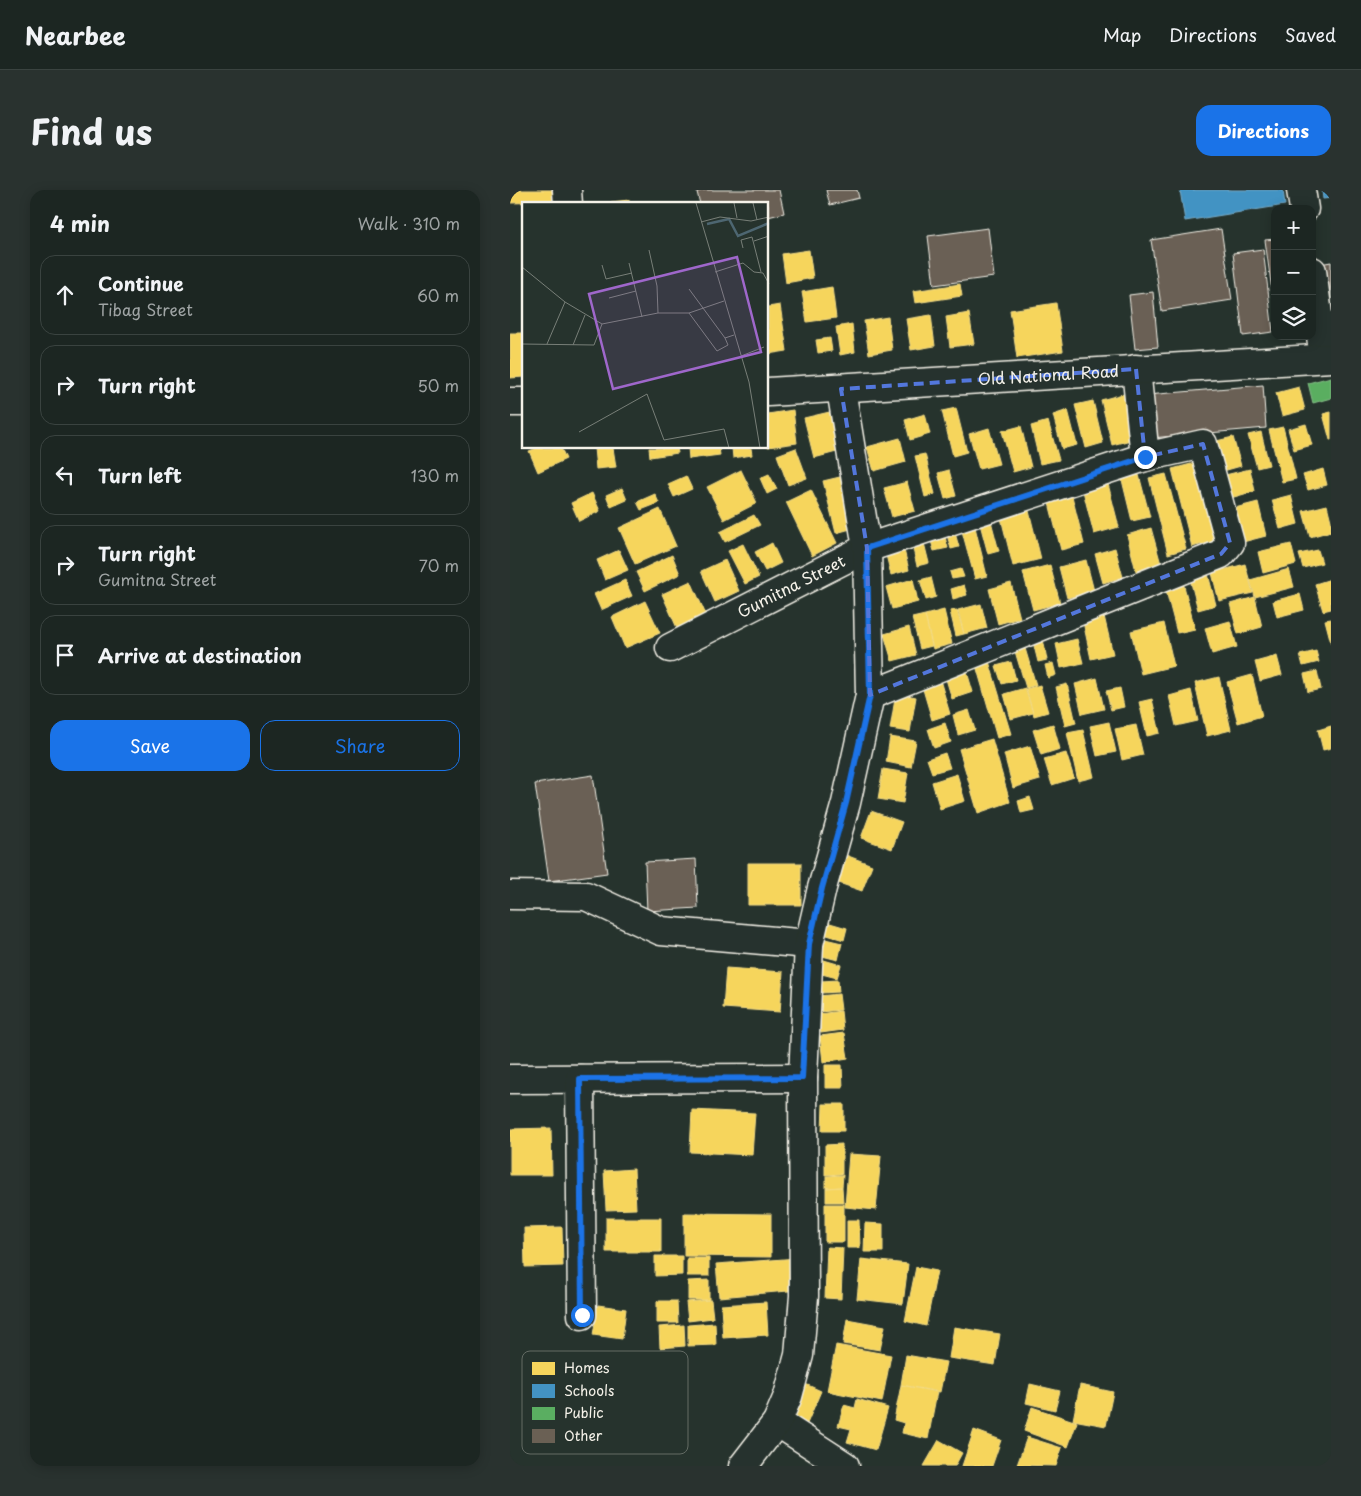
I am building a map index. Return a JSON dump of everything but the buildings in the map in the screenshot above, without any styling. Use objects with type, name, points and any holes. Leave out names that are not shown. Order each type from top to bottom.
[{"type":"street","points":[[1301,190],[1303,205]]},
{"type":"street","points":[[1316,293],[1328,358]]},
{"type":"street","name":"Old National Road","points":[[769,392],[1328,358]]},
{"type":"street","points":[[1136,369],[1145,457]]},
{"type":"street","points":[[743,1466],[777,1422],[788,1396],[799,1355],[804,1296],[802,1078],[809,944],[822,888],[846,803],[870,695],[867,548],[842,389]]},
{"type":"street","name":"Gumitna Street","points":[[670,648],[867,548],[1145,457],[1203,444],[1230,543],[1221,554],[870,695]]},
{"type":"street","points":[[510,895],[586,896],[661,931],[809,944]]},
{"type":"street","points":[[510,1079],[802,1078]]},
{"type":"street","points":[[580,1079],[582,1315]]},
{"type":"street","points":[[777,1422],[845,1466]]},
{"type":"highlighted area","points":[[1136,369],[1145,457],[1203,444],[1230,543],[1221,554],[870,695],[867,548],[841,389]]},
{"type":"route","points":[[582,1315],[580,1079],[802,1078],[809,944],[822,888],[846,803],[870,695],[867,548],[1145,457]]}]
